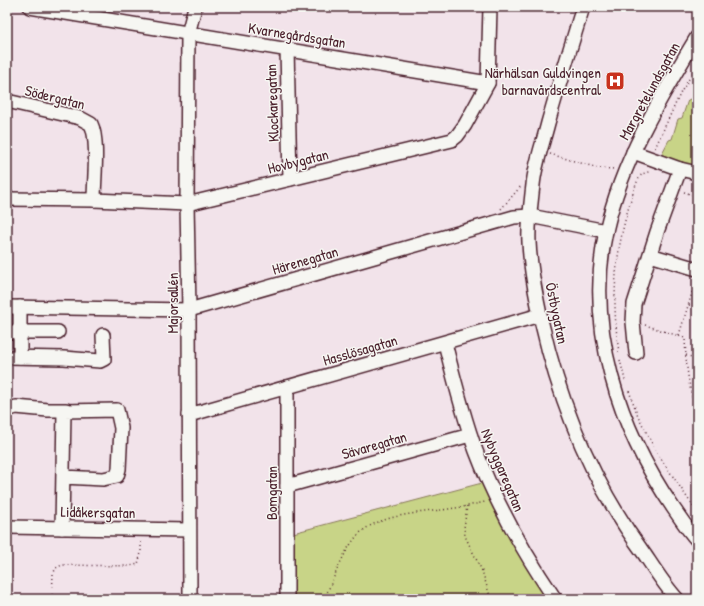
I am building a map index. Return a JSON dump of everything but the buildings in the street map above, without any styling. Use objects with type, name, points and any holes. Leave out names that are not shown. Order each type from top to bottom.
[{"type":"street","name":"Kvarnegårdsgatan","points":[[30,7],[77,11],[188,34],[488,83]]},
{"type":"street","name":"Majorsallén","points":[[190,599],[187,204],[188,34],[195,7]]},
{"type":"street","name":"Hovbygatan","points":[[7,199],[94,200],[187,204],[452,140],[458,136],[465,125],[488,83],[490,7]]},
{"type":"street","name":"Östbygatan","points":[[583,7],[540,152],[533,184],[529,240],[530,258],[540,315],[560,390],[572,423],[594,474],[613,508],[632,539],[677,599]]},
{"type":"street","name":"Margretelundsgatan","points":[[697,37],[659,99],[633,152],[614,202],[606,231],[600,275],[600,296],[604,341],[615,390],[623,414],[645,463],[664,494],[697,540]]},
{"type":"street","name":"Klockaregatan","points":[[287,49],[290,179]]},
{"type":"street","name":"Södergatan","points":[[7,101],[80,118],[91,124],[95,146],[94,200]]},
{"type":"street","points":[[633,152],[680,169],[697,173]]},
{"type":"street","points":[[636,353],[633,322],[634,304],[680,169]]},
{"type":"street","name":"Härenegatan","points":[[13,307],[188,310],[514,217],[530,216],[606,231]]},
{"type":"street","points":[[650,255],[697,269]]},
{"type":"street","points":[[13,307],[14,357],[64,358],[100,361],[104,359],[103,335]]},
{"type":"street","name":"Hasslösagatan","points":[[189,415],[540,315]]},
{"type":"street","points":[[13,332],[58,332]]},
{"type":"street","name":"Nybyggaregatan","points":[[445,343],[470,435],[497,500],[526,552],[555,599]]},
{"type":"street","name":"Bomgatan","points":[[287,387],[287,599]]},
{"type":"street","points":[[7,410],[16,407],[48,410],[117,410],[121,428],[120,469],[117,476],[103,479],[63,477]]},
{"type":"street","points":[[62,528],[64,411],[66,410]]},
{"type":"street","name":"Sävaregatan","points":[[287,486],[470,435]]},
{"type":"street","name":"Lidåkersgatan","points":[[7,527],[189,530]]},
{"type":"path","points":[[650,158],[681,92],[697,66]]},
{"type":"path","points":[[540,152],[598,168],[615,169],[625,173]]},
{"type":"path","points":[[500,222],[498,213],[524,183]]},
{"type":"path","points":[[672,189],[697,196]]},
{"type":"path","points":[[679,335],[697,278]]},
{"type":"path","points":[[689,305],[697,307]]},
{"type":"path","points":[[633,322],[685,338],[688,379],[697,412]]},
{"type":"path","points":[[686,355],[697,359]]},
{"type":"path","points":[[692,398],[697,388]]},
{"type":"path","points":[[324,599],[350,545],[358,535],[367,528],[394,517],[497,500]]},
{"type":"path","points":[[467,506],[464,528],[465,536],[482,571],[489,593],[493,599]]},
{"type":"path","points":[[52,599],[53,574],[56,568],[62,565],[130,566],[138,564],[142,553],[141,529]]},
{"type":"path","points":[[488,599],[489,593]]},
{"type":"green space","points":[[697,94],[697,171],[680,166],[661,155],[669,140],[672,139],[678,119],[682,118],[688,100],[695,97]]},
{"type":"green space","points":[[482,483],[507,532],[548,599],[293,599],[293,533]]},
{"type":"place","name":"Närhälsan Guldvingen barnavårdscentral","points":[[615,81]]}]
